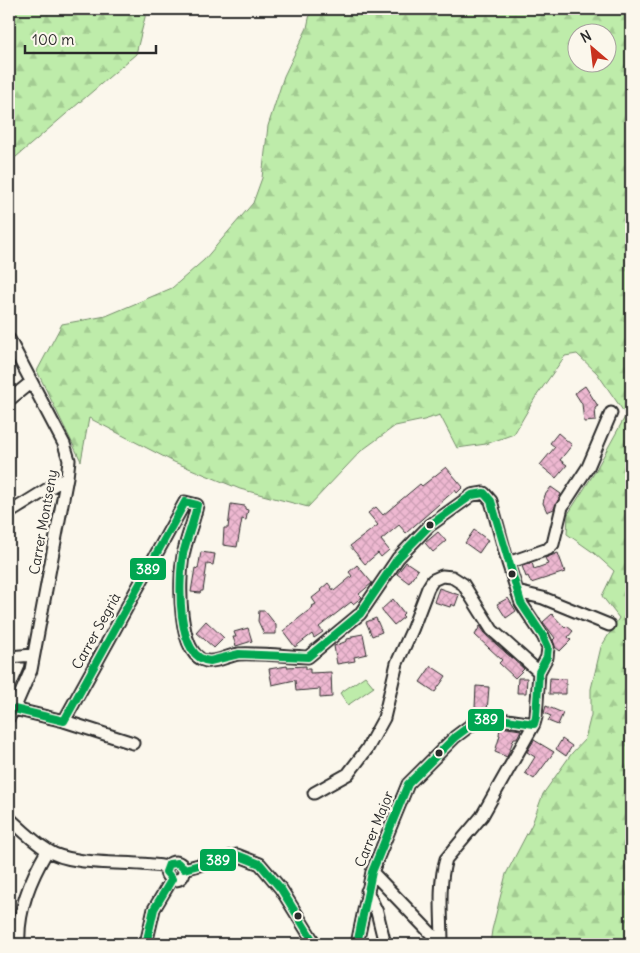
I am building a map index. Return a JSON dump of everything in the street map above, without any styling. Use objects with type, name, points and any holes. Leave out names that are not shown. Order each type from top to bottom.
[{"type":"street","name":"Carrer Montseny","points":[[9,339],[30,383],[64,444],[69,460],[34,655],[30,670],[12,713]]},
{"type":"street","points":[[9,400],[30,383]]},
{"type":"street","points":[[441,944],[442,901],[446,859],[482,816],[534,724],[539,672],[547,657],[548,647],[521,603],[508,563],[548,549],[553,544],[562,507],[588,467],[611,413]]},
{"type":"street","points":[[9,513],[67,478]]},
{"type":"street","name":"Carrer Segrià","points":[[64,721],[185,502],[197,505],[187,535],[182,559],[181,589],[184,632],[194,654],[205,661],[220,661],[238,654],[308,657],[360,614],[398,558],[429,526],[472,495],[484,493],[492,501],[508,563]]},
{"type":"street","points":[[314,793],[348,774],[368,749],[384,718],[397,663],[433,580],[447,576],[464,584],[492,630],[539,672]]},
{"type":"street","points":[[517,592],[543,598],[609,625]]},
{"type":"street","points":[[9,657],[34,655]]},
{"type":"street","points":[[12,713],[64,721],[133,743]]},
{"type":"street","name":"Carrer Major","points":[[357,944],[372,872],[408,784],[465,728],[484,719],[494,718],[534,724]]},
{"type":"street","points":[[9,818],[47,851],[59,856],[83,861],[167,867]]},
{"type":"street","points":[[9,830],[21,829]]},
{"type":"street","points":[[19,944],[14,932],[30,883],[47,851]]},
{"type":"street","points":[[184,869],[237,856],[260,864],[281,889],[315,944]]},
{"type":"street","points":[[171,863],[181,864],[184,869],[184,874],[181,878],[172,879],[167,875],[167,867],[171,863]]},
{"type":"street","points":[[372,872],[441,944]]},
{"type":"street","points":[[146,944],[154,909],[172,879]]},
{"type":"street","points":[[367,891],[377,912],[385,944]]},
{"type":"green space","points":[[9,9],[147,9],[136,54],[9,163]]},
{"type":"green space","points":[[311,9],[631,9],[631,944],[490,944],[506,874],[532,824],[543,794],[572,753],[585,739],[591,715],[591,689],[601,647],[619,618],[602,596],[614,571],[594,553],[567,534],[568,514],[593,475],[626,415],[597,373],[577,354],[565,356],[535,398],[514,434],[486,444],[457,448],[440,415],[395,426],[361,451],[308,507],[240,489],[174,462],[89,418],[81,461],[37,371],[62,324],[106,316],[172,288],[204,260],[253,203],[262,178],[268,126],[284,76],[307,28]]},
{"type":"green space","points":[[365,676],[374,687],[348,705],[340,693]]},
{"type":"building","points":[[585,386],[598,406],[595,408],[596,421],[584,422],[582,404],[575,393]]},
{"type":"building","points":[[558,433],[572,445],[560,460],[567,465],[556,478],[540,465],[555,447],[550,443]]},
{"type":"building","points":[[446,467],[463,487],[457,493],[455,490],[406,533],[399,525],[381,540],[389,550],[381,557],[378,553],[365,564],[350,546],[378,525],[368,513],[376,507],[383,515],[420,484],[422,486]]},
{"type":"building","points":[[551,487],[561,494],[554,509],[547,512],[543,503],[545,495]]},
{"type":"building","points":[[231,504],[245,506],[245,509],[248,510],[246,520],[242,519],[237,547],[223,545],[224,528],[228,528]]},
{"type":"building","points":[[474,530],[488,540],[479,553],[465,543]]},
{"type":"building","points":[[438,532],[446,541],[433,552],[425,543]]},
{"type":"building","points":[[201,552],[215,554],[213,565],[207,564],[203,591],[200,593],[191,592],[195,568],[198,569]]},
{"type":"building","points":[[558,553],[565,572],[531,583],[528,576],[526,577],[522,566],[532,563],[534,569],[548,564],[545,558]]},
{"type":"building","points":[[406,562],[418,570],[409,583],[397,574]]},
{"type":"building","points":[[357,565],[372,583],[359,594],[362,597],[353,604],[351,602],[319,627],[323,632],[314,638],[312,634],[295,647],[283,631],[316,604],[312,598],[320,590],[328,583],[334,591],[352,576],[349,572]]},
{"type":"building","points":[[439,588],[459,595],[455,606],[451,604],[450,607],[434,602]]},
{"type":"building","points":[[508,598],[516,611],[506,618],[497,604]]},
{"type":"building","points":[[393,599],[404,613],[402,615],[404,617],[394,625],[382,611]]},
{"type":"building","points":[[259,611],[265,611],[276,625],[276,634],[264,634],[258,621]]},
{"type":"building","points":[[552,614],[565,628],[567,626],[573,631],[568,637],[571,640],[560,651],[555,647],[553,640],[555,638],[543,622]]},
{"type":"building","points":[[376,618],[382,632],[372,636],[366,622]]},
{"type":"building","points":[[206,621],[224,638],[214,648],[196,632]]},
{"type":"building","points":[[480,626],[487,636],[524,669],[515,678],[499,663],[502,660],[475,635]]},
{"type":"building","points":[[248,628],[252,641],[236,646],[233,637],[236,637],[234,632]]},
{"type":"building","points":[[363,634],[367,654],[354,657],[355,661],[337,664],[334,646],[347,641],[352,636]]},
{"type":"building","points":[[287,666],[306,666],[306,669],[310,669],[310,673],[331,672],[332,697],[320,698],[320,689],[296,691],[295,680],[272,685],[269,669]]},
{"type":"building","points":[[431,666],[446,676],[435,692],[420,682]]},
{"type":"building","points":[[518,678],[527,678],[526,693],[517,693]]},
{"type":"building","points":[[550,678],[566,679],[566,694],[549,694]]},
{"type":"building","points":[[476,686],[489,687],[487,712],[475,708]]},
{"type":"building","points":[[546,706],[563,713],[558,725],[548,721],[551,716],[544,713]]},
{"type":"building","points":[[500,727],[521,730],[517,738],[514,738],[507,757],[495,752],[500,735]]},
{"type":"building","points":[[562,739],[572,746],[566,756],[556,749]]},
{"type":"building","points":[[534,740],[554,752],[534,779],[525,773],[535,757],[527,752]]},
{"type":"transit line","name":"389","points":[[9,717],[14,709],[64,721],[185,502],[197,505],[183,554],[181,581],[182,616],[190,647],[199,657],[210,661],[239,654],[308,657],[360,614],[398,558],[429,526],[472,495],[484,493],[491,501],[521,603],[548,647],[547,657],[539,672],[536,717],[534,724],[494,718],[475,722],[455,737],[408,784],[372,872],[357,944]]},
{"type":"transit line","name":"389","points":[[146,944],[154,909],[172,879],[166,872],[169,864],[178,863],[184,869],[237,855],[260,864],[281,889],[315,944]]}]
